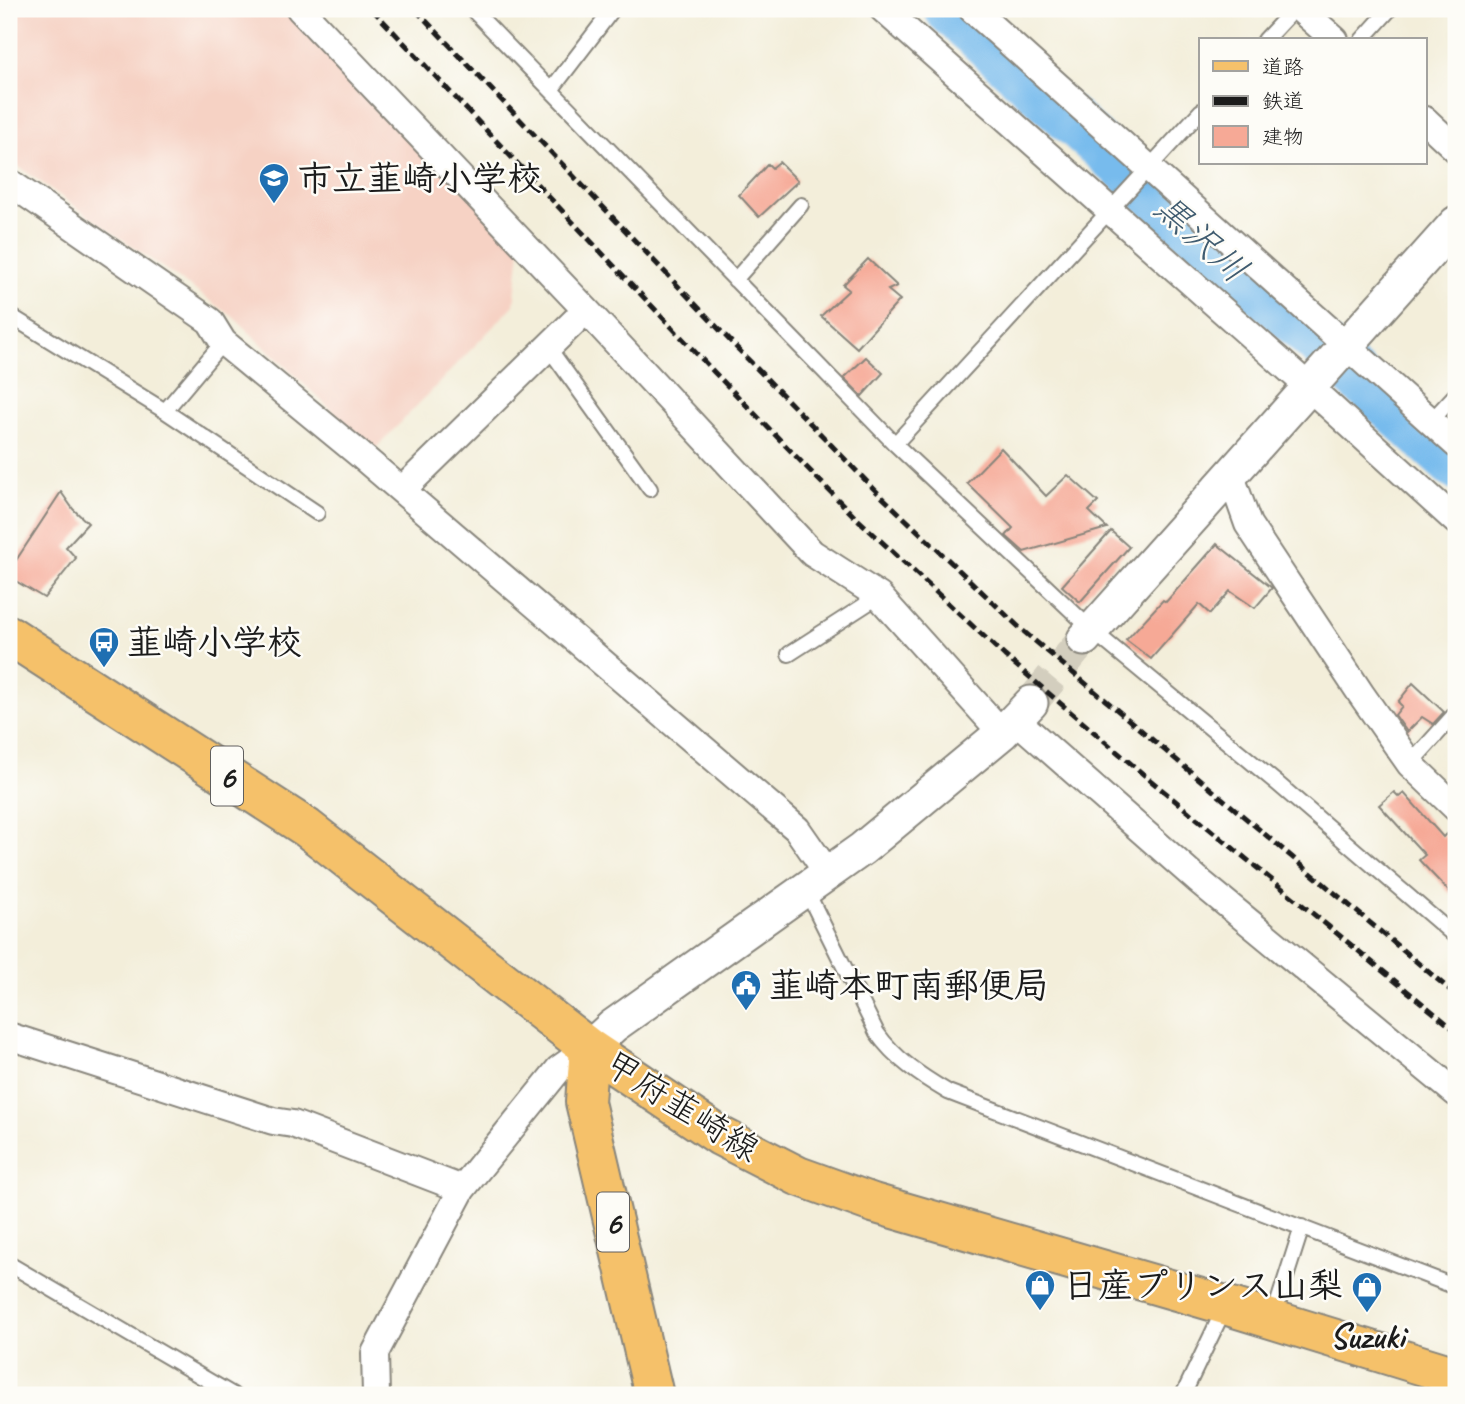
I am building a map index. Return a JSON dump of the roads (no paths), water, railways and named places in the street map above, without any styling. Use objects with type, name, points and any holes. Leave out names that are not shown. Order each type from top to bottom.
[{"type":"main road","name":"甲府韮崎線","points":[[9,635],[307,828],[589,1048],[720,1136],[798,1176],[873,1203],[1225,1305],[1456,1376]]},
{"type":"main road","name":"6","points":[[589,1048],[585,1102],[654,1395]]},
{"type":"street","points":[[300,9],[586,310],[811,553],[879,596],[1199,881],[1456,1093]]},
{"type":"street","points":[[883,9],[1456,521]]},
{"type":"street","points":[[972,9],[1456,444]]},
{"type":"street","points":[[1300,9],[1333,38]]},
{"type":"street","points":[[1426,121],[1456,149]]},
{"type":"street","points":[[9,182],[209,321],[223,342],[402,490],[797,829],[816,880]]},
{"type":"street","points":[[1089,635],[1456,223]]},
{"type":"street","points":[[402,490],[586,310]]},
{"type":"street","points":[[1231,476],[1248,524],[1410,764],[1456,808]]},
{"type":"street","points":[[376,1395],[375,1353],[462,1189],[559,1069],[589,1048],[613,1026],[862,849],[1016,718]]},
{"type":"street","points":[[9,1036],[273,1121],[293,1124],[462,1189]]},
{"type":"lane","points":[[472,9],[895,444],[1089,635],[1278,784],[1456,937]]},
{"type":"lane","points":[[551,90],[613,9]]},
{"type":"lane","points":[[1267,38],[1294,9]]},
{"type":"lane","points":[[1364,38],[1390,9]]},
{"type":"lane","points":[[895,444],[1199,113]]},
{"type":"lane","points":[[735,280],[801,205]]},
{"type":"lane","points":[[9,315],[165,411],[317,513]]},
{"type":"lane","points":[[165,411],[223,342]]},
{"type":"lane","points":[[548,347],[650,489]]},
{"type":"lane","points":[[1431,421],[1456,394]]},
{"type":"lane","points":[[789,654],[879,596]]},
{"type":"lane","points":[[1410,764],[1456,713]]},
{"type":"lane","points":[[816,880],[877,1033],[887,1047],[921,1076],[948,1092],[1456,1287]]},
{"type":"lane","points":[[1272,1320],[1302,1227]]},
{"type":"lane","points":[[9,1264],[233,1395]]},
{"type":"lane","points":[[1183,1395],[1225,1305]]},
{"type":"waterway","name":"黒沢川","points":[[947,9],[1456,467]]},
{"type":"tunnel","points":[[1031,703],[1084,639]]},
{"type":"railway","points":[[372,9],[714,372],[853,515],[1005,656],[1150,780],[1456,1031]]},
{"type":"railway","points":[[415,9],[878,493],[1022,630],[1456,995]]},
{"type":"place","name":"市立韮崎小学校","points":[[274,205]]},
{"type":"place","name":"韮崎小学校","points":[[104,669]]},
{"type":"place","name":"韮崎本町南郵便局","points":[[746,1012]]},
{"type":"place","name":"日産プリンス山梨","points":[[1040,1312]]},
{"type":"place","name":"Suzuki","points":[[1367,1314]]}]
